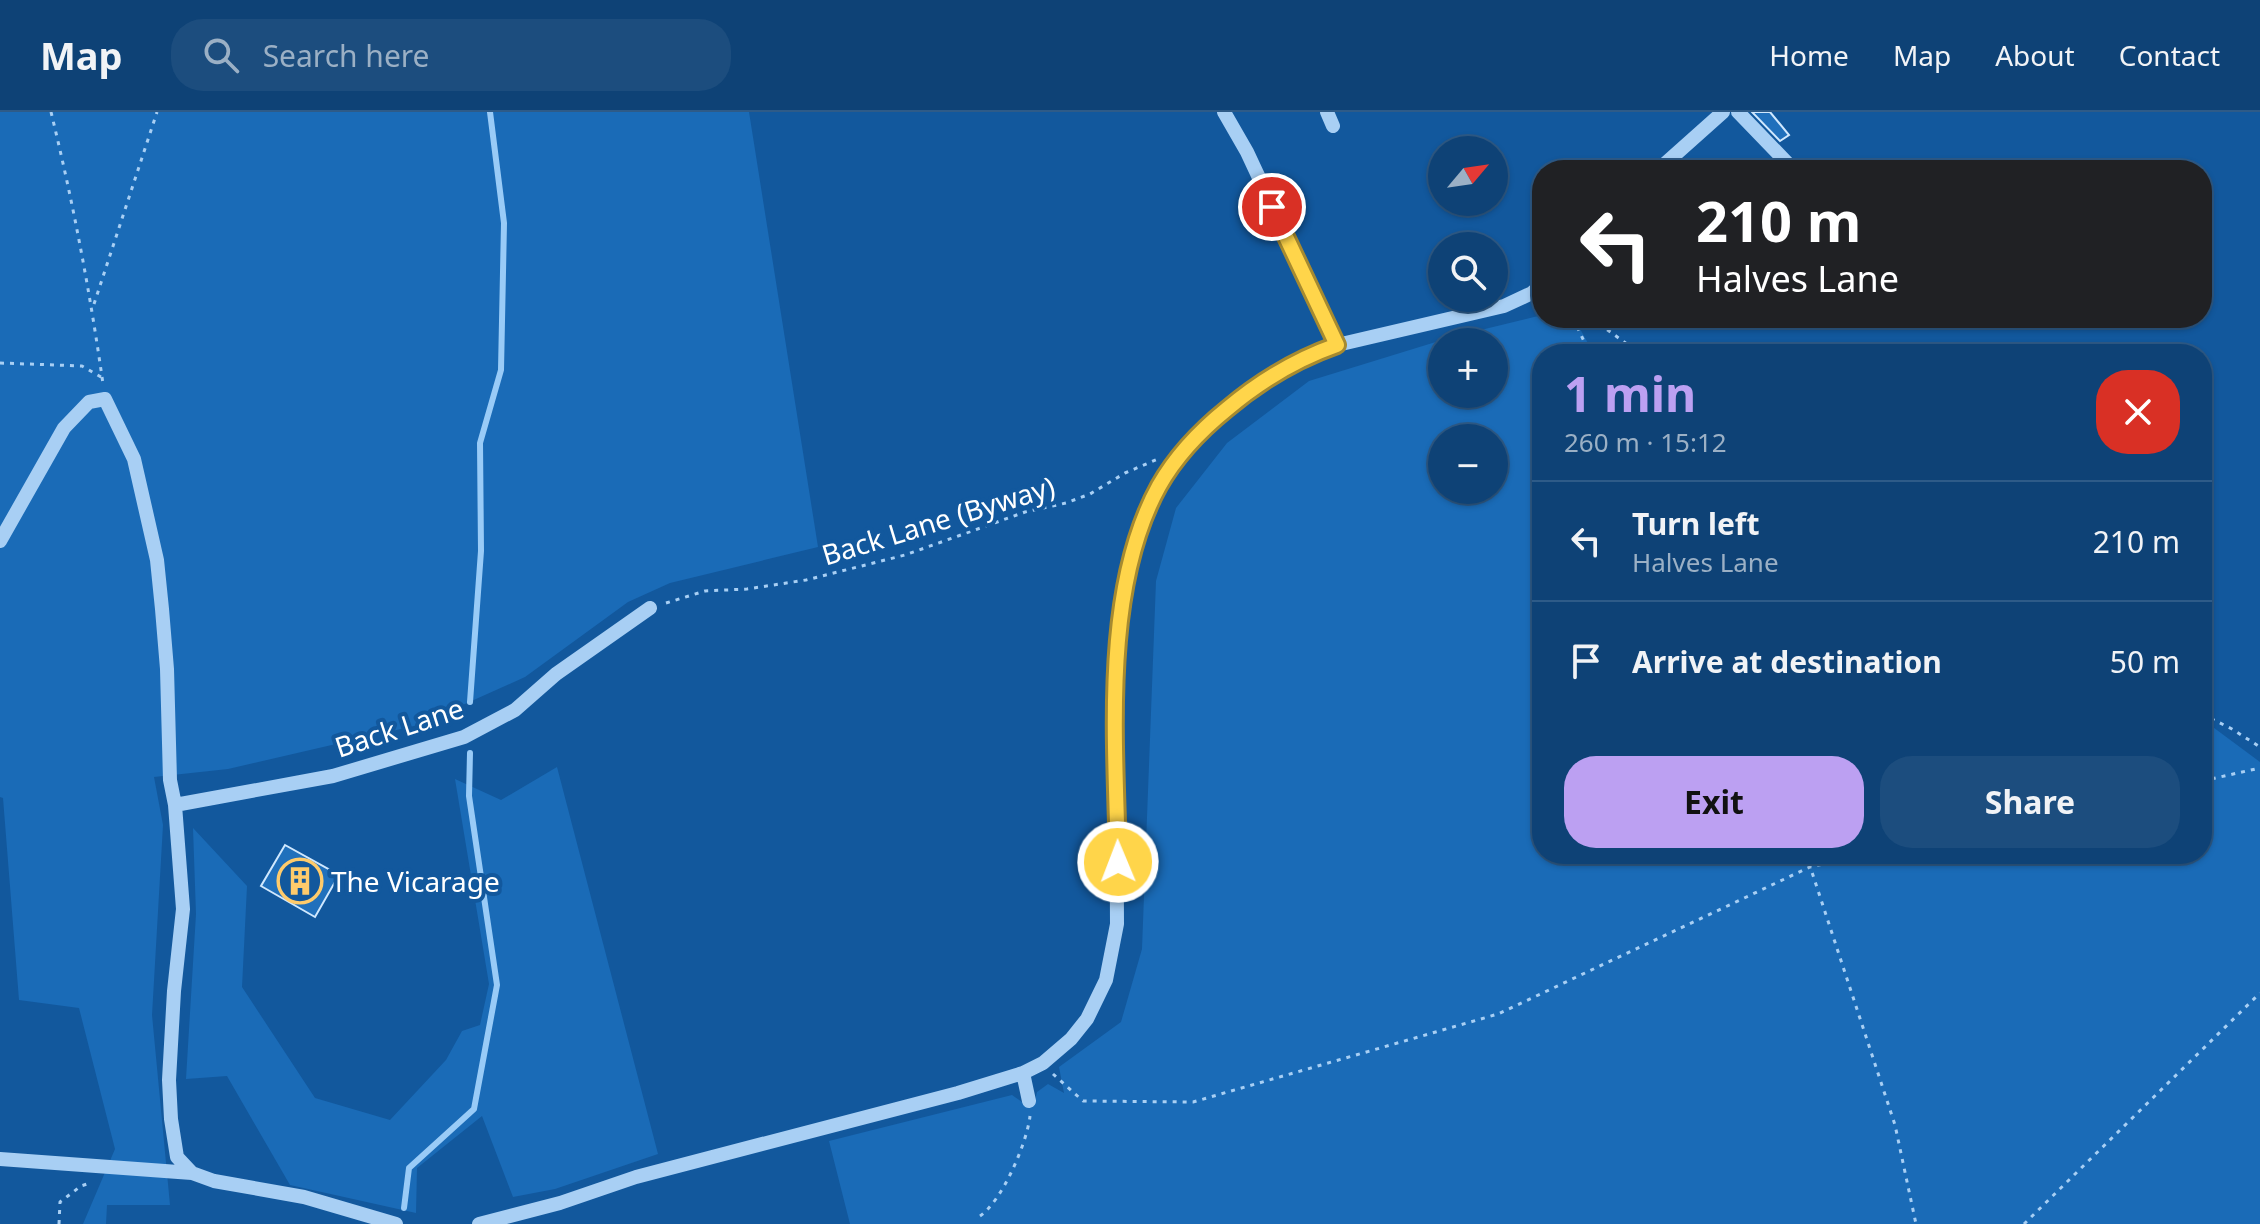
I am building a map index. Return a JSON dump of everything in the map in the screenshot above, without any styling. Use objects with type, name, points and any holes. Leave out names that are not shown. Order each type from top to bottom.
[{"type":"street","points":[[1224,112],[1247,152],[1337,345]]},
{"type":"street","points":[[1669,160],[1723,112]]},
{"type":"street","points":[[1738,112],[1784,160]]},
{"type":"street","points":[[479,1224],[560,1203],[636,1177],[958,1093],[1023,1073],[1043,1063],[1071,1039],[1087,1019],[1106,980],[1112,956],[1117,924],[1119,643],[1132,552],[1160,485],[1181,454],[1211,422],[1243,395],[1314,353],[1504,306],[1532,293]]},
{"type":"street","points":[[0,541],[64,428],[89,402],[105,399],[134,459],[157,560],[167,669],[170,780],[175,805],[183,909],[174,991],[169,1080],[171,1119],[177,1157],[192,1173]]},
{"type":"street","name":"Back Lane","points":[[175,805],[333,776],[464,737],[515,710],[556,674],[650,608]]},
{"type":"street","points":[[1023,1073],[1029,1101]]},
{"type":"street","points":[[0,1159],[192,1173],[214,1181],[304,1197],[396,1224]]},
{"type":"path","points":[[51,112],[93,308],[105,399]]},
{"type":"path","points":[[93,308],[157,112]]},
{"type":"path","points":[[1605,328],[1627,344]]},
{"type":"path","points":[[0,363],[82,366],[102,377]]},
{"type":"path","name":"Back Lane (Byway)","points":[[650,608],[705,591],[747,589],[806,580],[905,555],[1025,512],[1066,503],[1157,459],[1181,454]]},
{"type":"path","points":[[2212,719],[2260,747]]},
{"type":"path","points":[[2212,779],[2260,768]]},
{"type":"path","points":[[1809,864],[1895,1125],[1916,1224]]},
{"type":"path","points":[[1043,1063],[1083,1101],[1193,1102],[1498,1014],[1810,867],[1823,864]]},
{"type":"path","points":[[2024,1224],[2260,993]]},
{"type":"path","points":[[980,1216],[996,1202],[1014,1162],[1030,1122],[1029,1101]]},
{"type":"shaded area","points":[[0,112],[749,112],[818,547],[670,583],[628,602],[525,677],[418,725],[228,769],[154,777],[163,825],[152,1015],[170,1205],[107,1205],[106,1224],[83,1224],[115,1149],[79,1008],[19,1000],[3,798],[0,797]]},
{"type":"shaded area","points":[[1532,317],[1532,328],[1580,328],[1588,344],[1532,344],[1532,864],[2212,864],[2212,726],[2260,762],[2260,1224],[850,1224],[829,1141],[1012,1095],[1022,1102],[1035,1100],[1037,1092],[1048,1084],[1064,1093],[1059,1067],[1121,1022],[1142,949],[1156,581],[1176,508],[1227,443],[1309,381],[1428,344],[1428,408],[1508,408],[1508,328],[1489,328]]},
{"type":"shaded area","points":[[557,767],[658,1154],[555,1189],[513,1197],[482,1116],[417,1168],[416,1213],[290,1185],[227,1076],[186,1079],[196,914],[193,828],[247,886],[242,987],[315,1098],[390,1120],[446,1060],[462,1031],[480,1025],[489,984],[455,779],[501,800]]},
{"type":"building","points":[[1752,112],[1770,112],[1789,135],[1780,141]]},
{"type":"building","name":"The Vicarage","points":[[285,845],[339,875],[315,917],[261,886]]},
{"type":"waterway","points":[[470,702],[481,551],[480,443],[501,370],[504,223],[490,112]]},
{"type":"waterway","points":[[404,1208],[409,1168],[474,1109],[497,985],[469,796],[470,753]]},
{"type":"place","name":"The Vicarage","points":[[300,881]]},
{"type":"route","points":[[1118,862],[1116,733],[1119,643],[1132,552],[1144,521],[1160,485],[1181,454],[1211,422],[1243,395],[1285,369],[1337,345],[1272,207]]}]
